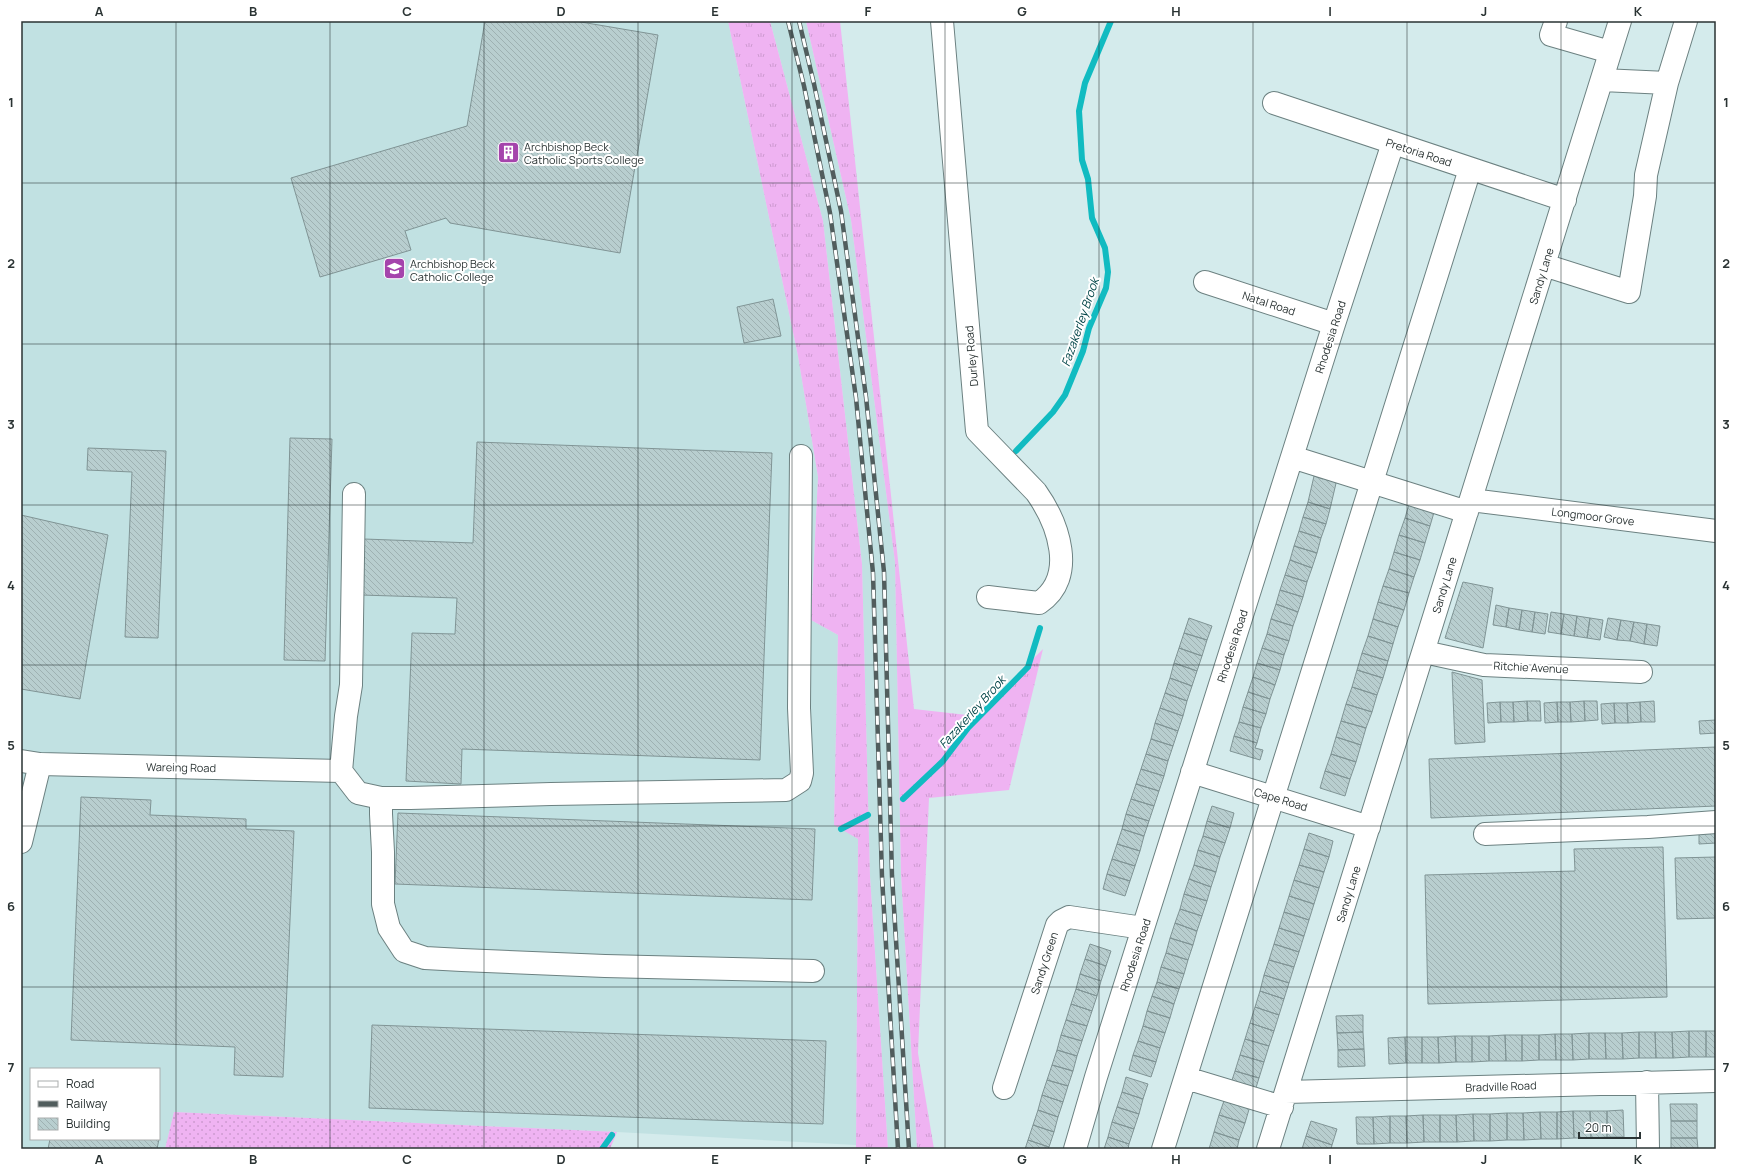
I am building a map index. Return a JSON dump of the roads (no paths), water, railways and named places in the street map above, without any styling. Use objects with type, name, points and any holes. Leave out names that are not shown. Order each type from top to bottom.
[{"type":"street","name":"Durley Road","points":[[942,21],[977,431],[1036,492],[1044,503],[1056,528],[1061,558],[1060,573],[1057,583],[1052,592],[1038,603],[988,597]]},
{"type":"street","points":[[1556,21],[1551,35],[1610,52]]},
{"type":"street","name":"Sandy Lane","points":[[1268,1149],[1620,21]]},
{"type":"street","points":[[1544,265],[1629,292],[1645,196],[1646,175],[1667,83],[1686,21]]},
{"type":"street","points":[[1602,80],[1667,83]]},
{"type":"street","name":"Pretoria Road","points":[[1274,103],[1565,200]]},
{"type":"street","name":"Rhodesia Road","points":[[1075,1149],[1192,772],[1393,143]]},
{"type":"street","points":[[1163,1149],[1470,169]]},
{"type":"street","name":"Natal Road","points":[[1205,282],[1334,324]]},
{"type":"street","points":[[354,494],[351,685],[346,716],[341,771],[358,793],[381,798],[786,790],[800,781],[802,773],[799,700],[801,456]]},
{"type":"street","name":"Longmoor Grove","points":[[1292,457],[1372,482],[1469,506],[1716,531]]},
{"type":"street","name":"Ritchie Avenue","points":[[1424,652],[1484,665],[1641,672]]},
{"type":"street","points":[[21,842],[30,762]]},
{"type":"street","name":"Wareing Road","points":[[30,762],[341,771]]},
{"type":"street","name":"Cape Road","points":[[1192,772],[1369,827]]},
{"type":"street","points":[[381,798],[383,904],[389,928],[404,951],[425,958],[462,960],[605,966],[813,971]]},
{"type":"street","points":[[1485,834],[1648,827],[1716,822]]},
{"type":"street","name":"Sandy Green","points":[[1004,1088],[1057,925],[1069,917],[1143,928]]},
{"type":"street","name":"Bradville Road","points":[[1186,1078],[1284,1099],[1647,1082],[1716,1081]]},
{"type":"street","points":[[1647,1082],[1648,1149]]},
{"type":"waterway","name":"Fazakerley Brook","points":[[1016,451],[1053,412],[1065,395],[1083,351],[1089,328],[1106,288],[1108,272],[1105,248],[1092,218],[1088,179],[1082,160],[1079,111],[1085,83],[1111,21]]},
{"type":"waterway","name":"Fazakerley Brook","points":[[903,799],[943,761],[968,728],[1028,667],[1040,628]]},
{"type":"waterway","name":"Fazakerley Brook","points":[[841,829],[868,815]]},
{"type":"waterway","name":"Fazakerley Brook","points":[[602,1149],[612,1135]]},
{"type":"railway","points":[[788,21],[804,86],[830,213],[856,398],[873,573],[882,877],[898,1149]]},
{"type":"railway","points":[[799,21],[841,211],[866,397],[884,572],[892,876],[909,1149]]},
{"type":"place","name":"Archbishop Beck Catholic Sports College","points":[[508,152]]},
{"type":"place","name":"Archbishop Beck Catholic College","points":[[395,269]]}]
